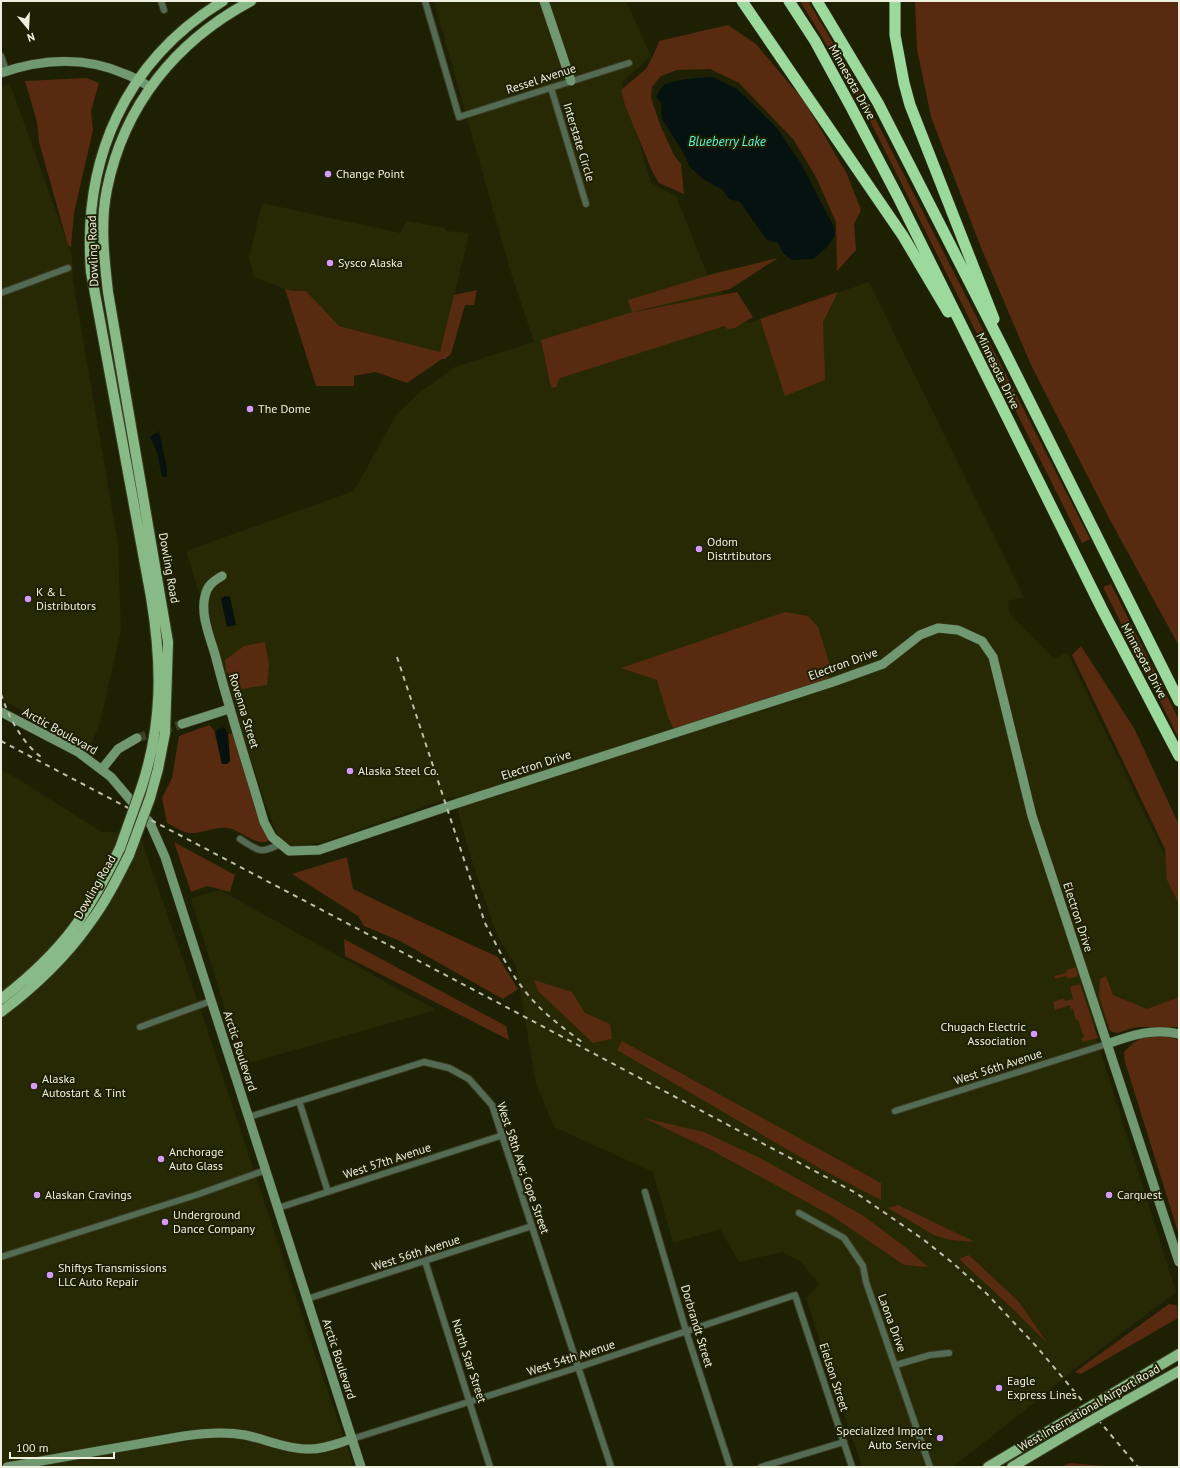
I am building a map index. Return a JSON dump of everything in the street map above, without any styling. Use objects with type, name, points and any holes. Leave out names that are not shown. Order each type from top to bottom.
[{"type":"highway","points":[[742,1],[903,236],[983,369]]},
{"type":"highway","name":"Minnesota Drive","points":[[789,1],[815,41],[898,196],[1102,609],[1179,756]]},
{"type":"highway","name":"Minnesota Drive","points":[[817,1],[878,103],[1003,348],[1179,701]]},
{"type":"highway","points":[[895,1],[895,35],[904,84],[910,105],[991,308],[1003,348]]},
{"type":"main road","name":"Dowling Road","points":[[1,999],[37,967],[71,931],[101,886],[120,848],[151,757],[158,708],[160,679],[157,648],[151,597],[96,303],[89,246],[92,198],[102,152],[120,110],[139,81],[161,52],[184,29],[207,11],[223,1]]},
{"type":"main road","name":"Dowling Road","points":[[1,1012],[38,982],[73,944],[89,924],[110,891],[129,855],[150,798],[158,769],[165,733],[168,642],[108,292],[104,240],[105,202],[113,166],[130,122],[150,87],[161,72],[195,38],[214,23],[252,1]]},
{"type":"main road","name":"West International Airport Road","points":[[988,1467],[1179,1354]]},
{"type":"main road","name":"West International Airport Road","points":[[1012,1467],[1179,1371]]},
{"type":"street","points":[[161,1],[164,10]]},
{"type":"street","name":"Ressel Avenue","points":[[425,1],[459,117],[629,62]]},
{"type":"street","points":[[544,1],[571,81]]},
{"type":"street","points":[[1,56],[4,72],[38,63],[71,61],[108,68],[125,74],[150,87]]},
{"type":"street","name":"Interstate Circle","points":[[551,88],[586,204]]},
{"type":"street","points":[[1,293],[68,268]]},
{"type":"street","name":"Rovenna Street","points":[[222,576],[214,580],[208,587],[205,596],[204,613],[229,710],[264,822],[272,837],[289,851]]},
{"type":"street","name":"Electron Drive","points":[[289,851],[319,850],[452,805],[833,682],[883,664],[920,635],[938,628],[958,630],[982,641],[993,658],[1032,816],[1179,1262]]},
{"type":"street","points":[[182,724],[229,710]]},
{"type":"street","name":"Arctic Boulevard","points":[[1,712],[78,752],[102,769],[120,785],[141,810],[152,827],[165,857],[361,1467]]},
{"type":"street","points":[[102,769],[118,749],[136,738]]},
{"type":"street","points":[[240,839],[260,851],[280,844]]},
{"type":"street","points":[[140,1027],[211,1001]]},
{"type":"street","points":[[1107,1044],[1139,1033],[1155,1031],[1179,1034]]},
{"type":"street","name":"West 56th Avenue","points":[[895,1111],[1107,1044]]},
{"type":"street","name":"West 58th Ave; Cope Street","points":[[249,1117],[424,1062],[449,1068],[469,1079],[492,1105],[503,1135],[611,1467]]},
{"type":"street","points":[[299,1101],[328,1192]]},
{"type":"street","name":"West 57th Avenue","points":[[278,1208],[503,1135]]},
{"type":"street","points":[[1,1257],[196,1195],[266,1170]]},
{"type":"street","name":"Dorbrandt Street","points":[[645,1192],[686,1331],[730,1467]]},
{"type":"street","name":"Laona Drive","points":[[799,1213],[844,1238],[863,1266],[866,1282],[896,1365],[930,1467]]},
{"type":"street","name":"West 56th Avenue","points":[[307,1299],[425,1262],[532,1226]]},
{"type":"street","name":"North Star Street","points":[[425,1262],[490,1467]]},
{"type":"street","name":"West 54th Avenue","points":[[352,1439],[470,1402],[795,1294]]},
{"type":"street","name":"Eielson Street","points":[[795,1294],[852,1467]]},
{"type":"street","points":[[896,1365],[930,1355],[949,1353]]},
{"type":"street","points":[[7,1467],[184,1436],[210,1433],[246,1435],[296,1448],[307,1449],[319,1448],[352,1439]]},
{"type":"street","points":[[761,1467],[844,1442]]},
{"type":"shaded area","points":[[434,1],[626,1],[651,56],[622,82],[651,183],[676,196],[707,274],[749,323],[869,282],[1024,597],[1008,601],[1010,615],[1054,659],[1067,652],[1179,885],[1179,1001],[1093,1028],[1176,1292],[1081,1364],[952,1467],[862,1467],[806,1299],[819,1284],[800,1261],[783,1252],[739,1262],[720,1229],[673,1243],[653,1172],[554,1127],[536,1084],[516,966],[498,938],[476,874],[463,831],[455,796],[324,842],[296,847],[285,843],[277,835],[258,782],[186,551],[354,491],[396,415],[419,393],[455,367],[534,342],[510,270]]},
{"type":"shaded area","points":[[800,1],[808,1],[856,81],[1090,539],[1082,543],[866,113]]},
{"type":"shaded area","points":[[915,1],[1179,1],[1179,646],[1109,518],[1031,365],[980,245],[931,117],[917,49]]},
{"type":"shaded area","points":[[728,25],[756,44],[804,101],[847,174],[861,210],[854,224],[856,250],[837,271],[836,222],[816,177],[793,139],[739,83],[710,69],[677,70],[661,76],[652,87],[651,98],[661,127],[674,155],[681,164],[684,194],[659,183],[652,171],[625,105],[621,90],[646,69],[659,41]]},
{"type":"shaded area","points":[[87,78],[99,83],[91,111],[93,130],[74,213],[71,247],[68,245],[39,142],[37,122],[25,81]]},
{"type":"shaded area","points":[[10,84],[72,256],[73,281],[118,544],[121,630],[100,723],[91,744],[1,700],[1,87]]},
{"type":"shaded area","points":[[262,203],[400,233],[407,221],[445,228],[446,231],[469,233],[441,353],[336,325],[298,294],[254,277],[249,257]]},
{"type":"shaded area","points":[[778,258],[730,289],[632,312],[628,300],[716,273]]},
{"type":"shaded area","points":[[285,289],[292,291],[306,291],[339,326],[440,352],[454,295],[477,290],[474,305],[465,305],[451,354],[407,383],[376,372],[354,376],[354,386],[316,386]]},
{"type":"shaded area","points":[[737,292],[753,317],[735,328],[727,329],[725,326],[560,378],[556,387],[551,388],[541,340],[629,313]]},
{"type":"shaded area","points":[[838,292],[823,322],[825,380],[785,396],[760,319]]},
{"type":"shaded area","points":[[1111,584],[1179,720],[1179,739],[1103,587]]},
{"type":"shaded area","points":[[785,612],[808,616],[818,627],[832,672],[824,682],[674,730],[668,717],[657,680],[621,668]]},
{"type":"shaded area","points":[[265,642],[269,665],[267,685],[242,689],[226,671],[225,660],[244,646]]},
{"type":"shaded area","points":[[1081,646],[1134,728],[1179,825],[1179,904],[1167,880],[1165,849],[1072,655]]},
{"type":"shaded area","points":[[209,725],[214,730],[222,764],[230,761],[228,734],[233,733],[269,840],[265,842],[260,842],[227,828],[187,833],[167,823],[162,798],[172,778],[179,736]]},
{"type":"shaded area","points":[[1,770],[18,779],[102,832],[139,833],[202,1014],[307,1331],[354,1467],[1,1467]]},
{"type":"shaded area","points":[[174,842],[235,875],[230,892],[207,886],[191,892]]},
{"type":"shaded area","points":[[347,857],[353,889],[498,957],[518,989],[503,999],[400,941],[364,926],[358,916],[292,874]]},
{"type":"shaded area","points":[[220,890],[436,1010],[242,1065],[191,898]]},
{"type":"shaded area","points":[[344,939],[506,1026],[509,1040],[345,956]]},
{"type":"shaded area","points":[[1076,967],[1078,976],[1068,979],[1066,976],[1055,979],[1054,976],[1066,973],[1067,970]]},
{"type":"shaded area","points":[[1106,976],[1113,995],[1147,1009],[1179,997],[1179,1027],[1136,1027],[1117,1033],[1110,1031],[1099,996],[1100,979]]},
{"type":"shaded area","points":[[534,980],[572,992],[585,1013],[610,1024],[612,1039],[593,1043],[538,991]]},
{"type":"shaded area","points":[[1080,984],[1098,1038],[1083,1042],[1081,1039],[1084,1037],[1078,1020],[1076,1020],[1073,1009],[1071,1009],[1070,1005],[1055,1010],[1053,1002],[1064,998],[1065,1001],[1073,999],[1070,987]]},
{"type":"shaded area","points":[[1152,1035],[1179,1040],[1179,1235],[1125,1062],[1124,1052],[1131,1045],[1136,1041]]},
{"type":"shaded area","points":[[622,1041],[881,1183],[881,1200],[819,1168],[617,1050]]},
{"type":"shaded area","points":[[644,1118],[704,1132],[760,1158],[862,1215],[904,1246],[928,1267],[904,1265],[832,1216],[709,1149]]},
{"type":"shaded area","points":[[898,1205],[974,1242],[950,1240],[934,1235],[888,1208]]},
{"type":"shaded area","points":[[969,1255],[1019,1302],[1048,1344],[959,1259]]},
{"type":"shaded area","points":[[1169,1304],[1177,1305],[1178,1318],[1081,1374],[1075,1372]]},
{"type":"shaded area","points":[[1070,1463],[1113,1467],[1062,1467]]},
{"type":"water","name":"Blueberry Lake","points":[[713,77],[737,89],[777,128],[803,167],[834,227],[835,235],[828,246],[813,259],[792,260],[783,253],[778,243],[767,240],[740,202],[729,199],[723,190],[703,179],[690,167],[683,152],[662,119],[661,103],[656,96],[661,88],[678,80]]},
{"type":"water","points":[[159,431],[167,469],[167,477],[162,477],[157,452],[150,437]]},
{"type":"water","points":[[225,596],[230,597],[236,625],[227,627],[221,599]]},
{"type":"water","points":[[224,727],[228,734],[230,761],[227,764],[222,764],[216,735],[217,730]]},
{"type":"tunnel","points":[[137,738],[182,724]]},
{"type":"railway","points":[[397,657],[485,923],[508,966],[531,999],[559,1025],[582,1042]]},
{"type":"railway","points":[[1,694],[8,712],[23,739],[44,759]]},
{"type":"railway","points":[[1,741],[856,1193],[924,1240],[954,1264],[987,1294],[1036,1346],[1138,1467]]},
{"type":"place","name":"Change Point","points":[[328,174]]},
{"type":"place","name":"Sysco Alaska","points":[[330,263]]},
{"type":"place","name":"The Dome","points":[[250,409]]},
{"type":"place","name":"Odom Distrtibutors","points":[[699,549]]},
{"type":"place","name":"K & L Distributors","points":[[28,599]]},
{"type":"place","name":"Alaska Steel Co.","points":[[350,771]]},
{"type":"place","name":"Chugach Electric Association","points":[[1034,1034]]},
{"type":"place","name":"Alaska Autostart & Tint","points":[[34,1086]]},
{"type":"place","name":"Anchorage Auto Glass","points":[[161,1159]]},
{"type":"place","name":"Alaskan Cravings","points":[[37,1195]]},
{"type":"place","name":"Carquest","points":[[1109,1195]]},
{"type":"place","name":"Underground Dance Company","points":[[165,1222]]},
{"type":"place","name":"Shiftys Transmissions LLC Auto Repair","points":[[50,1275]]},
{"type":"place","name":"Eagle Express Lines","points":[[999,1388]]},
{"type":"place","name":"Specialized Import Auto Service","points":[[940,1438]]}]
